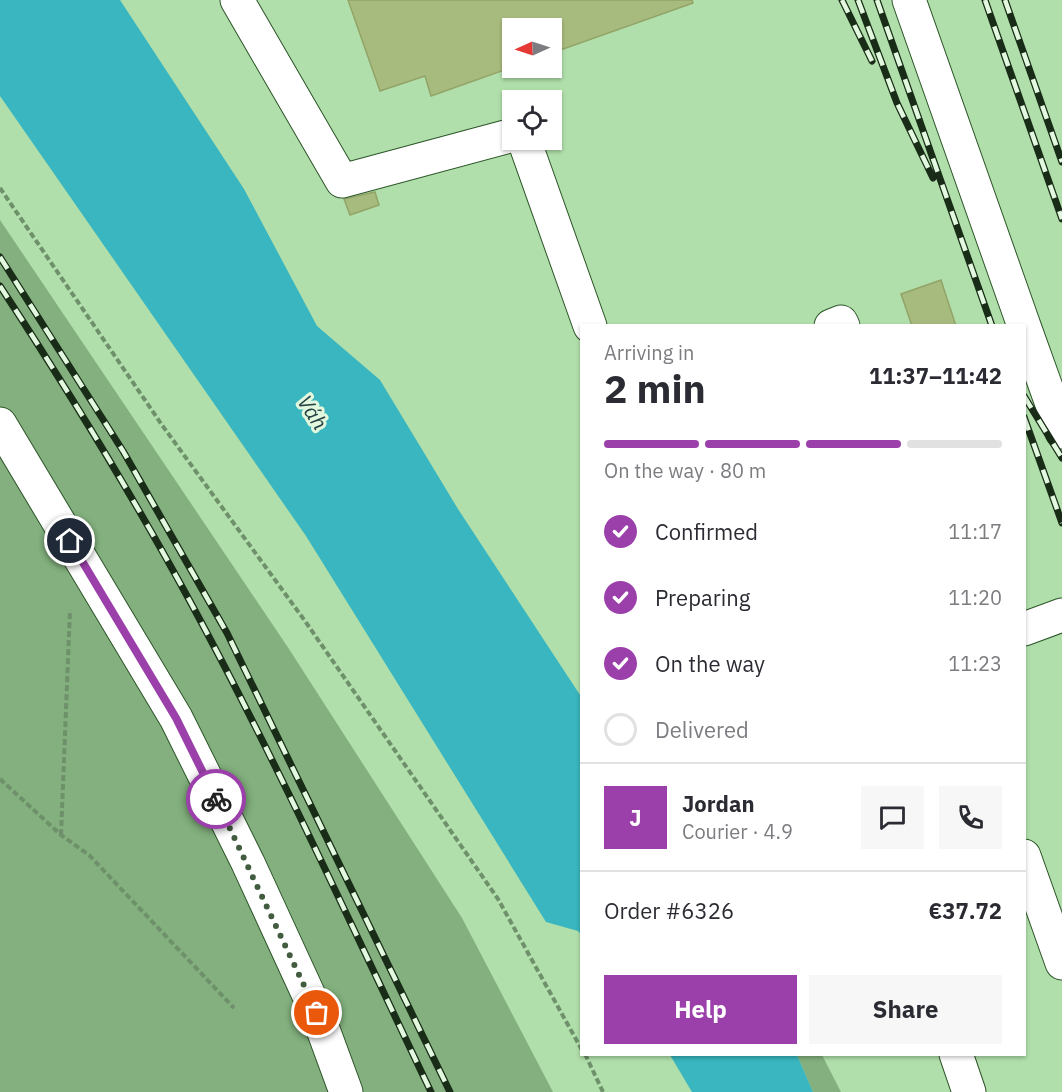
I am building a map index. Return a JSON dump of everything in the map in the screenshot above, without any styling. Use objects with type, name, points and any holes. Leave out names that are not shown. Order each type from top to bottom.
[{"type":"street","points":[[237,0],[342,181],[502,138]]},
{"type":"street","points":[[909,0],[1023,324]]},
{"type":"street","points":[[528,150],[589,324]]},
{"type":"street","points":[[1026,332],[1062,432]]},
{"type":"street","points":[[0,424],[176,718],[248,863],[312,1002],[346,1092]]},
{"type":"street","points":[[1026,628],[1062,615]]},
{"type":"street","points":[[1026,862],[1062,963]]},
{"type":"street","points":[[957,1056],[969,1092]]},
{"type":"path","points":[[0,188],[162,425],[305,621],[498,899],[580,1046]]},
{"type":"path","points":[[61,836],[70,610]]},
{"type":"path","points":[[0,779],[26,800],[61,836],[90,855],[234,1008]]},
{"type":"path","points":[[586,1056],[603,1092]]},
{"type":"green space","points":[[0,220],[289,649],[462,918],[553,1092],[0,1092]]},
{"type":"green space","points":[[797,1056],[823,1056],[841,1092],[813,1092]]},
{"type":"water","name":"Váh","points":[[0,0],[120,0],[244,189],[317,326],[380,380],[458,509],[580,695],[580,934],[546,922],[306,536],[0,96]]},
{"type":"water","points":[[671,1056],[797,1056],[813,1092],[692,1092]]},
{"type":"building","points":[[348,0],[692,0],[693,3],[562,49],[562,18],[502,18],[502,71],[431,96],[425,76],[380,91]]},
{"type":"building","points":[[375,192],[379,205],[350,215],[344,199]]},
{"type":"building","points":[[941,280],[955,324],[911,324],[901,294]]},
{"type":"railway","points":[[842,0],[872,61]]},
{"type":"railway","points":[[858,0],[897,103],[933,178]]},
{"type":"railway","points":[[877,0],[991,324]]},
{"type":"railway","points":[[985,0],[1062,219]]},
{"type":"railway","points":[[1005,0],[1062,162]]},
{"type":"railway","points":[[0,257],[123,451],[227,633],[450,1092]]},
{"type":"railway","points":[[0,286],[99,444],[192,605],[285,786],[431,1092]]},
{"type":"railway","points":[[1026,399],[1062,458]]},
{"type":"railway","points":[[1026,423],[1062,523]]},
{"type":"way so far","points":[[216,799],[317,1013]]},
{"type":"route","points":[[70,541],[176,718],[216,799]]}]
